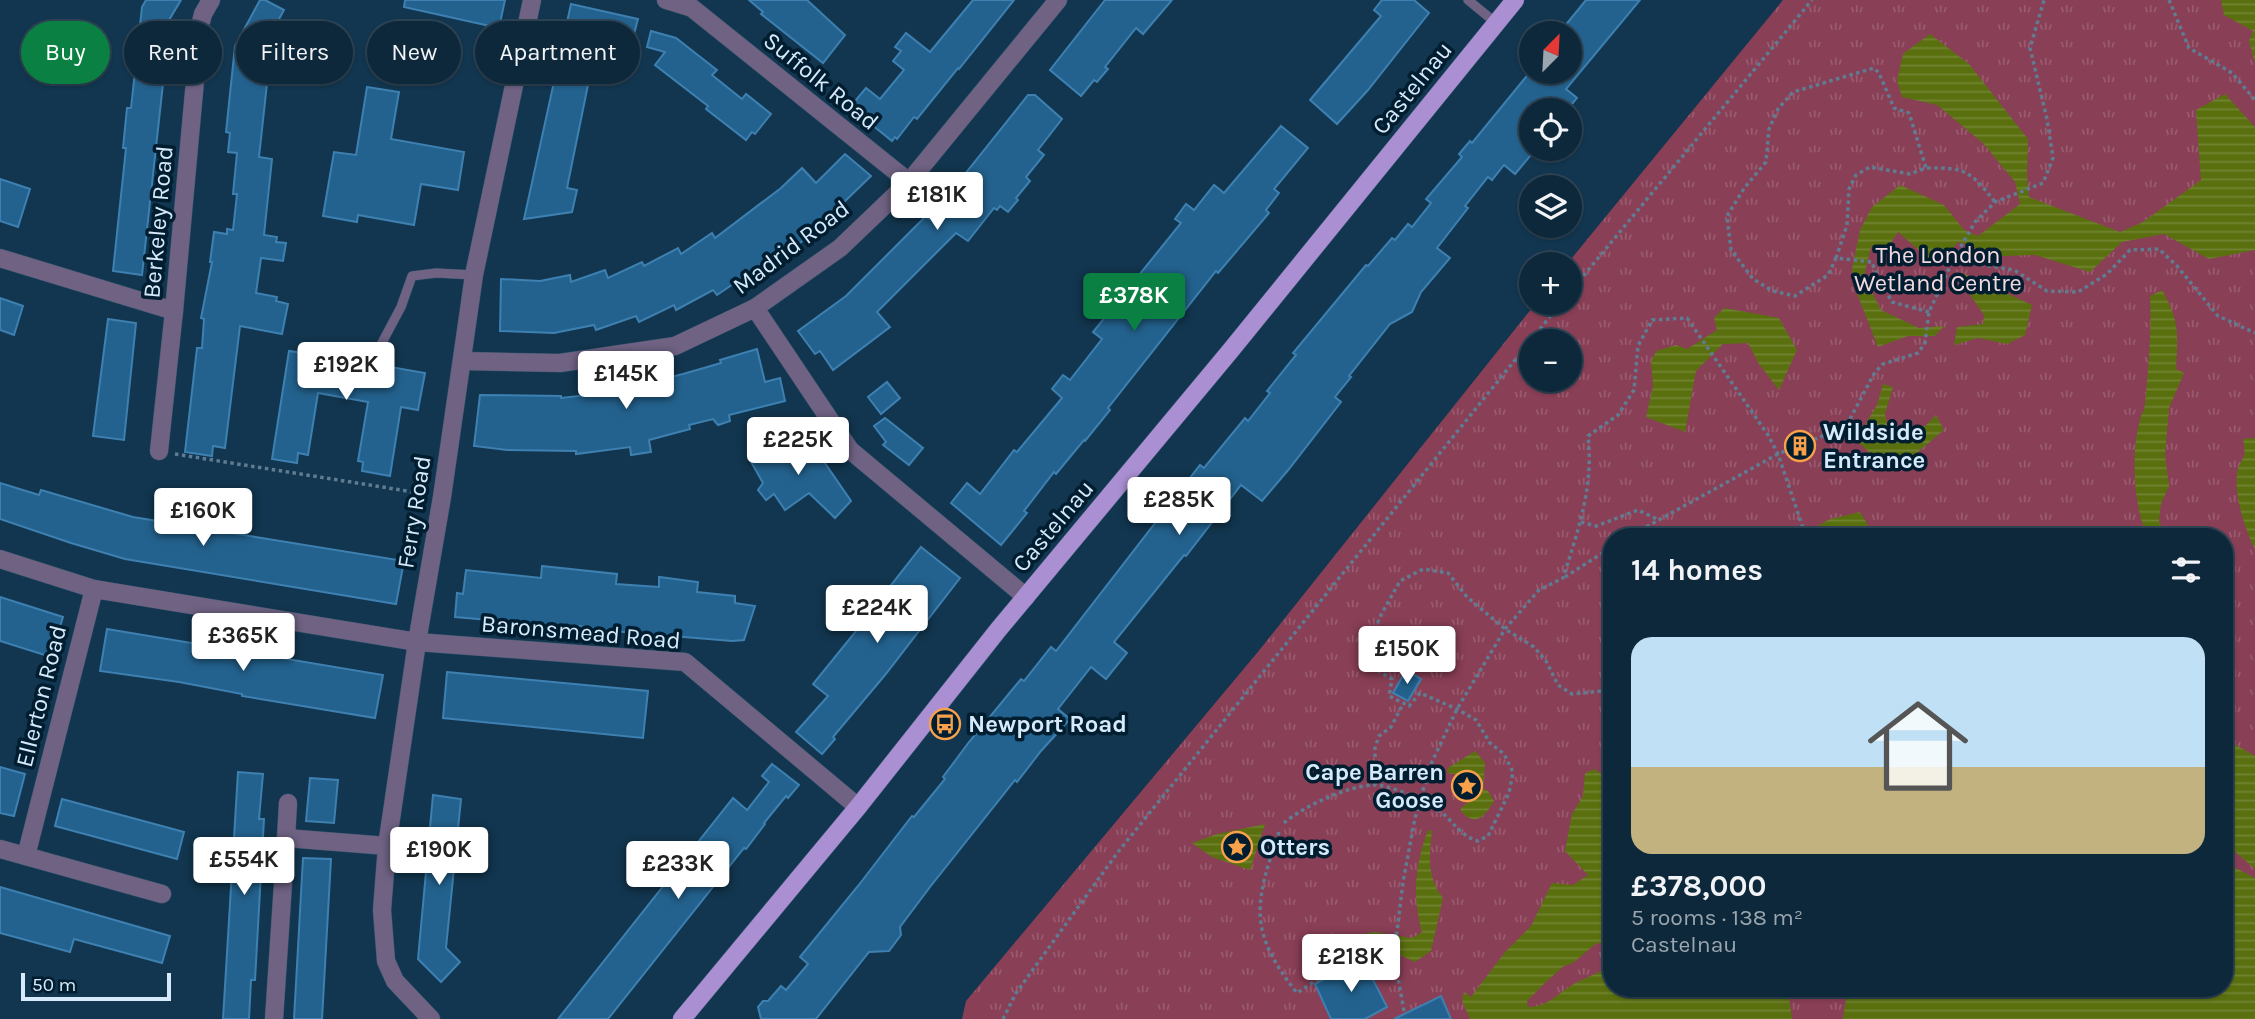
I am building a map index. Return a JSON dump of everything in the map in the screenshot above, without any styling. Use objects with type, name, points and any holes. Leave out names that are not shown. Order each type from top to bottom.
[{"type":"main road","name":"Castelnau","points":[[682,1019],[1515,0]]},
{"type":"street","name":"Berkeley Road","points":[[159,452],[200,26],[211,0]]},
{"type":"street","name":"Ferry Road","points":[[431,1019],[395,981],[386,961],[382,910],[387,846],[474,275],[532,0]]},
{"type":"street","name":"Suffolk Road","points":[[666,0],[694,4],[909,182]]},
{"type":"street","name":"Madrid Road","points":[[461,361],[561,363],[675,346],[755,308],[840,248],[909,182],[1058,0]]},
{"type":"street","points":[[0,258],[174,311]]},
{"type":"street","points":[[755,308],[850,450],[1026,597]]},
{"type":"street","name":"Baronsmead Road","points":[[0,559],[94,589],[417,642],[685,662],[858,807]]},
{"type":"street","name":"Ellerton Road","points":[[26,856],[94,589]]},
{"type":"street","points":[[274,1019],[288,803]]},
{"type":"street","points":[[286,838],[387,846]]},
{"type":"street","points":[[0,849],[162,894]]},
{"type":"lane","points":[[1468,0],[1496,23]]},
{"type":"lane","points":[[377,352],[401,307],[412,276],[436,273],[474,275]]},
{"type":"path","points":[[1582,278],[1812,0]]},
{"type":"path","points":[[1642,528],[1778,454],[1825,435],[1850,419],[1875,372],[1883,364],[1918,353],[1925,343],[1929,312],[1940,286],[1975,222],[1995,202],[2043,183],[2053,158],[2047,118],[2030,48],[2044,0]]},
{"type":"path","points":[[2169,0],[2189,48],[2232,72],[2255,100]]},
{"type":"path","points":[[1926,168],[1909,113],[1894,108],[1880,73],[1874,68],[1793,92],[1778,109],[1769,130],[1766,162],[1745,187],[1727,216],[1731,250],[1753,279],[1773,291],[1796,296],[1828,275],[1847,225],[1849,189],[1856,175],[1870,167],[1910,174],[1926,168],[1953,167],[1975,177],[1995,202]]},
{"type":"path","points":[[1953,260],[2014,270],[2047,291],[2078,292],[2108,274],[2130,250],[2160,249],[2218,316],[2255,333]]},
{"type":"path","points":[[1836,258],[1872,262],[1892,302],[1929,312]]},
{"type":"path","points":[[1003,1019],[1016,993],[1118,852],[1551,315]]},
{"type":"path","points":[[1563,578],[1587,496],[1590,457],[1588,436],[1618,415],[1634,390],[1638,346],[1652,320],[1687,318],[1768,435],[1778,454],[1803,528]]},
{"type":"path","points":[[159,452],[442,497]]},
{"type":"path","points":[[1580,522],[1596,526],[1637,510],[1657,519]]},
{"type":"path","points":[[1404,1011],[1394,954],[1403,882],[1419,798],[1430,766],[1457,709],[1505,629],[1539,590],[1603,553]]},
{"type":"path","points":[[1284,823],[1325,797],[1375,785],[1419,798],[1441,812],[1465,838],[1478,841],[1488,836],[1509,793],[1513,772],[1504,754],[1490,743],[1476,720],[1457,709],[1420,693],[1409,706],[1389,696],[1392,679],[1380,673],[1369,661],[1368,646],[1400,581],[1423,569],[1448,573],[1467,597],[1505,629],[1534,647],[1546,661],[1558,685],[1572,694],[1603,691]]},
{"type":"path","points":[[1375,785],[1375,748],[1380,736],[1391,727],[1403,704]]},
{"type":"path","points":[[1279,832],[1261,886],[1259,915],[1266,944],[1281,973],[1297,993],[1360,958],[1394,954]]},
{"type":"green space","name":"The London Wetland Centre","points":[[1783,0],[2255,0],[2255,1019],[962,1019],[966,1001],[1257,653],[1526,315],[1582,315],[1582,252],[1577,252]]},
{"type":"shaded area","points":[[2221,0],[2255,0],[2255,63],[2249,41],[2253,31],[2224,15]]},
{"type":"shaded area","points":[[1930,34],[1969,64],[2028,139],[2029,197],[2120,232],[2143,222],[2201,180],[2196,110],[2225,94],[2255,127],[2255,250],[2209,259],[2164,234],[2122,242],[2090,272],[2035,255],[1973,257],[1975,247],[1958,242],[1943,261],[1930,260],[1898,232],[1889,246],[1871,247],[1864,276],[1881,310],[1919,328],[1944,326],[1935,336],[1908,336],[1878,347],[1854,286],[1852,269],[1860,230],[1872,207],[1900,185],[1944,205],[1964,230],[1978,236],[2020,204],[2015,182],[1983,143],[1937,105],[1902,97],[1897,81],[1903,54]]},
{"type":"shaded area","points":[[1965,274],[2032,305],[2025,335],[2007,344],[1978,338],[1954,345],[1957,327],[1983,324],[1984,315],[1966,289]]},
{"type":"shaded area","points":[[2162,290],[2172,311],[2176,328],[2176,369],[2184,373],[2169,408],[2165,455],[2169,486],[2161,504],[2159,521],[2162,528],[2144,528],[2135,480],[2135,447],[2145,405],[2150,296]]},
{"type":"shaded area","points":[[1724,308],[1779,318],[1797,350],[1779,390],[1759,364],[1748,343],[1723,344],[1696,371],[1685,432],[1646,417],[1653,386],[1651,362],[1656,351],[1676,345],[1687,349],[1717,330],[1714,318]]},
{"type":"shaded area","points":[[1883,384],[1893,387],[1885,414],[1887,424],[1902,427],[1925,426],[1936,415],[1944,430],[1906,462],[1882,464],[1856,440],[1877,405]]},
{"type":"shaded area","points":[[2255,438],[2255,549],[2241,514],[2237,483],[2238,469],[2244,456],[2243,439]]},
{"type":"shaded area","points":[[1860,512],[1868,528],[1814,528],[1830,519]]},
{"type":"shaded area","points":[[2233,743],[2255,756],[2255,869],[2233,850]]},
{"type":"shaded area","points":[[1475,751],[1485,763],[1483,789],[1488,791],[1494,801],[1484,815],[1471,819],[1461,808],[1480,793],[1478,788],[1467,778],[1447,773],[1448,768]]},
{"type":"shaded area","points":[[1595,769],[1603,776],[1603,944],[1594,945],[1573,963],[1564,966],[1527,1001],[1528,1007],[1546,1002],[1603,969],[1603,997],[1789,997],[1792,1019],[1470,1019],[1462,1001],[1464,992],[1471,997],[1505,952],[1531,926],[1552,883],[1573,885],[1588,875],[1565,851],[1572,814],[1583,796],[1585,773]]},
{"type":"shaded area","points":[[1265,824],[1250,870],[1212,857],[1192,843],[1217,834]]},
{"type":"shaded area","points":[[1428,830],[1432,831],[1432,874],[1443,898],[1431,951],[1415,962],[1381,946],[1348,962],[1310,968],[1302,961],[1304,943],[1375,932],[1412,938],[1422,932],[1416,880]]},
{"type":"shaded area","points":[[2233,867],[2255,878],[2255,1019],[1843,1019],[1846,998],[2233,997]]},
{"type":"building","points":[[146,0],[181,0],[169,21],[140,21]]},
{"type":"building","points":[[260,0],[284,10],[278,21],[249,21]]},
{"type":"building","points":[[405,0],[505,0],[500,21],[475,23],[404,7]]},
{"type":"building","points":[[749,0],[807,0],[845,35],[823,63],[761,14],[763,12]]},
{"type":"building","points":[[973,0],[1014,0],[917,119],[914,117],[897,139],[895,137],[892,141],[850,107],[866,88],[880,99],[904,70],[893,61],[901,51],[895,47],[906,33],[930,52]]},
{"type":"building","points":[[1105,0],[1172,0],[1143,34],[1136,28],[1105,67],[1108,69],[1097,82],[1094,80],[1081,96],[1050,70]]},
{"type":"building","points":[[1382,0],[1414,0],[1429,13],[1368,90],[1337,124],[1310,100],[1381,16],[1374,10]]},
{"type":"building","points":[[1586,0],[1640,0],[1582,70],[1582,21],[1569,21]]},
{"type":"building","points":[[571,4],[638,19],[637,21],[567,21]]},
{"type":"building","points":[[651,31],[676,38],[717,70],[712,75],[742,99],[746,94],[771,114],[755,134],[752,132],[746,140],[655,65],[665,52],[647,47]]},
{"type":"building","points":[[235,46],[236,84],[267,84],[259,157],[272,159],[264,235],[277,237],[276,242],[286,243],[283,261],[261,258],[256,293],[277,297],[276,301],[288,304],[282,334],[240,326],[225,448],[213,446],[212,456],[185,452],[197,348],[202,348],[204,319],[201,318],[212,262],[214,232],[227,234],[227,229],[233,230],[237,194],[233,194],[237,153],[228,152],[230,133],[226,132]]},
{"type":"building","points":[[134,84],[163,84],[142,275],[113,271],[126,148],[123,148],[127,108],[131,108]]},
{"type":"building","points":[[554,84],[588,84],[567,188],[577,190],[572,212],[524,219]]},
{"type":"building","points":[[1520,84],[1570,84],[1566,89],[1577,98],[1519,98],[1519,161],[1526,161],[1515,174],[1504,165],[1492,180],[1488,177],[1465,206],[1468,208],[1437,248],[1450,258],[1421,292],[1412,312],[1390,324],[1349,376],[1351,377],[1335,397],[1341,402],[1262,501],[1241,485],[1114,642],[1127,653],[1106,679],[1091,667],[1058,709],[1070,719],[1017,782],[1015,780],[930,887],[900,927],[901,935],[889,951],[869,952],[816,1019],[761,1019],[758,1007],[763,1001],[768,1001],[781,986],[786,990],[808,964],[800,957],[912,816],[914,817],[945,779],[943,777],[969,742],[1051,647],[1056,651],[1200,465],[1204,468],[1245,418],[1248,421],[1270,393],[1267,391],[1296,355],[1293,353],[1366,265],[1368,266],[1392,238],[1395,240],[1408,224],[1412,227],[1431,203],[1426,199],[1462,157],[1459,154],[1470,141],[1472,143]]},
{"type":"building","points":[[367,87],[399,92],[391,139],[464,152],[458,190],[421,184],[414,225],[358,215],[357,222],[323,216],[334,152],[356,155]]},
{"type":"building","points":[[1028,95],[1035,95],[1062,119],[1038,150],[1044,155],[1026,177],[1030,181],[1016,198],[1018,200],[1008,212],[1000,206],[997,210],[994,208],[968,241],[956,233],[877,312],[890,327],[833,370],[820,351],[815,354],[798,331],[846,296],[926,216],[929,219]]},
{"type":"building","points":[[1281,126],[1308,148],[1274,189],[1279,193],[1266,210],[1269,213],[1218,273],[1216,271],[1108,408],[1110,410],[1056,474],[1054,472],[1024,511],[1027,513],[1001,545],[951,503],[967,483],[980,494],[1014,450],[1017,452],[1062,398],[1052,389],[1063,375],[1070,380],[1102,339],[1093,332],[1181,223],[1175,219],[1186,204],[1194,210],[1214,185],[1224,193]]},
{"type":"building","points":[[845,154],[871,176],[810,235],[787,253],[754,276],[751,272],[717,295],[713,290],[676,310],[674,305],[639,322],[636,316],[596,330],[594,325],[554,333],[500,331],[501,279],[540,281],[570,275],[571,282],[605,270],[608,278],[642,262],[644,266],[678,248],[681,254],[712,233],[715,238],[781,188],[802,168],[816,183]]},
{"type":"building","points":[[0,179],[30,189],[18,227],[0,221]]},
{"type":"building","points":[[0,298],[23,306],[14,335],[0,330]]},
{"type":"building","points":[[108,319],[136,323],[124,440],[93,436]]},
{"type":"building","points":[[343,347],[362,350],[361,354],[380,358],[379,365],[425,373],[418,410],[401,407],[390,476],[362,471],[363,462],[358,461],[368,402],[318,393],[308,455],[298,453],[297,463],[272,459],[289,351],[324,356],[325,349],[342,352]]},
{"type":"building","points":[[757,349],[765,382],[780,378],[785,401],[729,415],[730,421],[718,425],[713,419],[689,425],[690,429],[649,440],[651,452],[631,455],[630,447],[576,454],[576,451],[507,450],[474,446],[480,395],[561,398],[606,393],[721,363],[720,360]]},
{"type":"building","points":[[887,382],[900,398],[881,414],[868,397]]},
{"type":"building","points":[[885,418],[923,448],[909,465],[883,445],[886,442],[874,426]]},
{"type":"building","points":[[783,436],[787,443],[796,442],[801,450],[811,443],[851,501],[835,518],[809,493],[785,510],[774,494],[766,500],[758,490],[763,483],[750,460],[769,450],[767,445]]},
{"type":"building","points":[[0,483],[39,495],[41,490],[133,517],[404,561],[396,604],[125,559],[71,543],[0,519]]},
{"type":"building","points":[[921,547],[960,578],[822,754],[796,732],[828,696],[813,684]]},
{"type":"building","points":[[542,566],[617,574],[616,584],[659,587],[659,577],[698,582],[697,592],[735,596],[735,603],[755,606],[744,640],[732,641],[573,625],[455,617],[457,593],[463,594],[466,570],[541,578]]},
{"type":"building","points":[[0,597],[63,617],[51,657],[0,641]]},
{"type":"building","points":[[107,629],[383,675],[375,718],[242,696],[179,682],[100,671]]},
{"type":"building","points":[[1406,670],[1421,679],[1408,701],[1393,693]]},
{"type":"building","points":[[447,672],[648,691],[643,738],[443,718]]},
{"type":"building","points":[[772,764],[799,785],[788,798],[786,796],[608,1019],[558,1019],[733,798],[747,810],[769,782],[762,776]]},
{"type":"building","points":[[0,767],[25,774],[14,816],[0,813]]},
{"type":"building","points":[[238,772],[263,774],[259,819],[264,819],[255,980],[251,980],[249,1019],[223,1019]]},
{"type":"building","points":[[310,778],[338,780],[334,823],[306,821]]},
{"type":"building","points":[[433,795],[461,799],[446,948],[460,962],[441,982],[418,959]]},
{"type":"building","points":[[62,799],[184,832],[177,859],[55,826]]},
{"type":"building","points":[[303,858],[331,859],[322,1019],[294,1019]]},
{"type":"building","points":[[0,887],[170,936],[162,963],[74,939],[70,952],[0,933]]},
{"type":"building","points":[[1360,961],[1365,969],[1367,968],[1387,1007],[1365,1019],[1331,1019],[1315,984]]},
{"type":"building","points":[[1441,996],[1451,1019],[1394,1019]]},
{"type":"place","name":"Wildside Entrance","points":[[1800,446]]},
{"type":"place","name":"Newport Road","points":[[945,724]]},
{"type":"place","name":"Cape Barren Goose","points":[[1467,786]]},
{"type":"place","name":"Otters","points":[[1237,847]]}]
